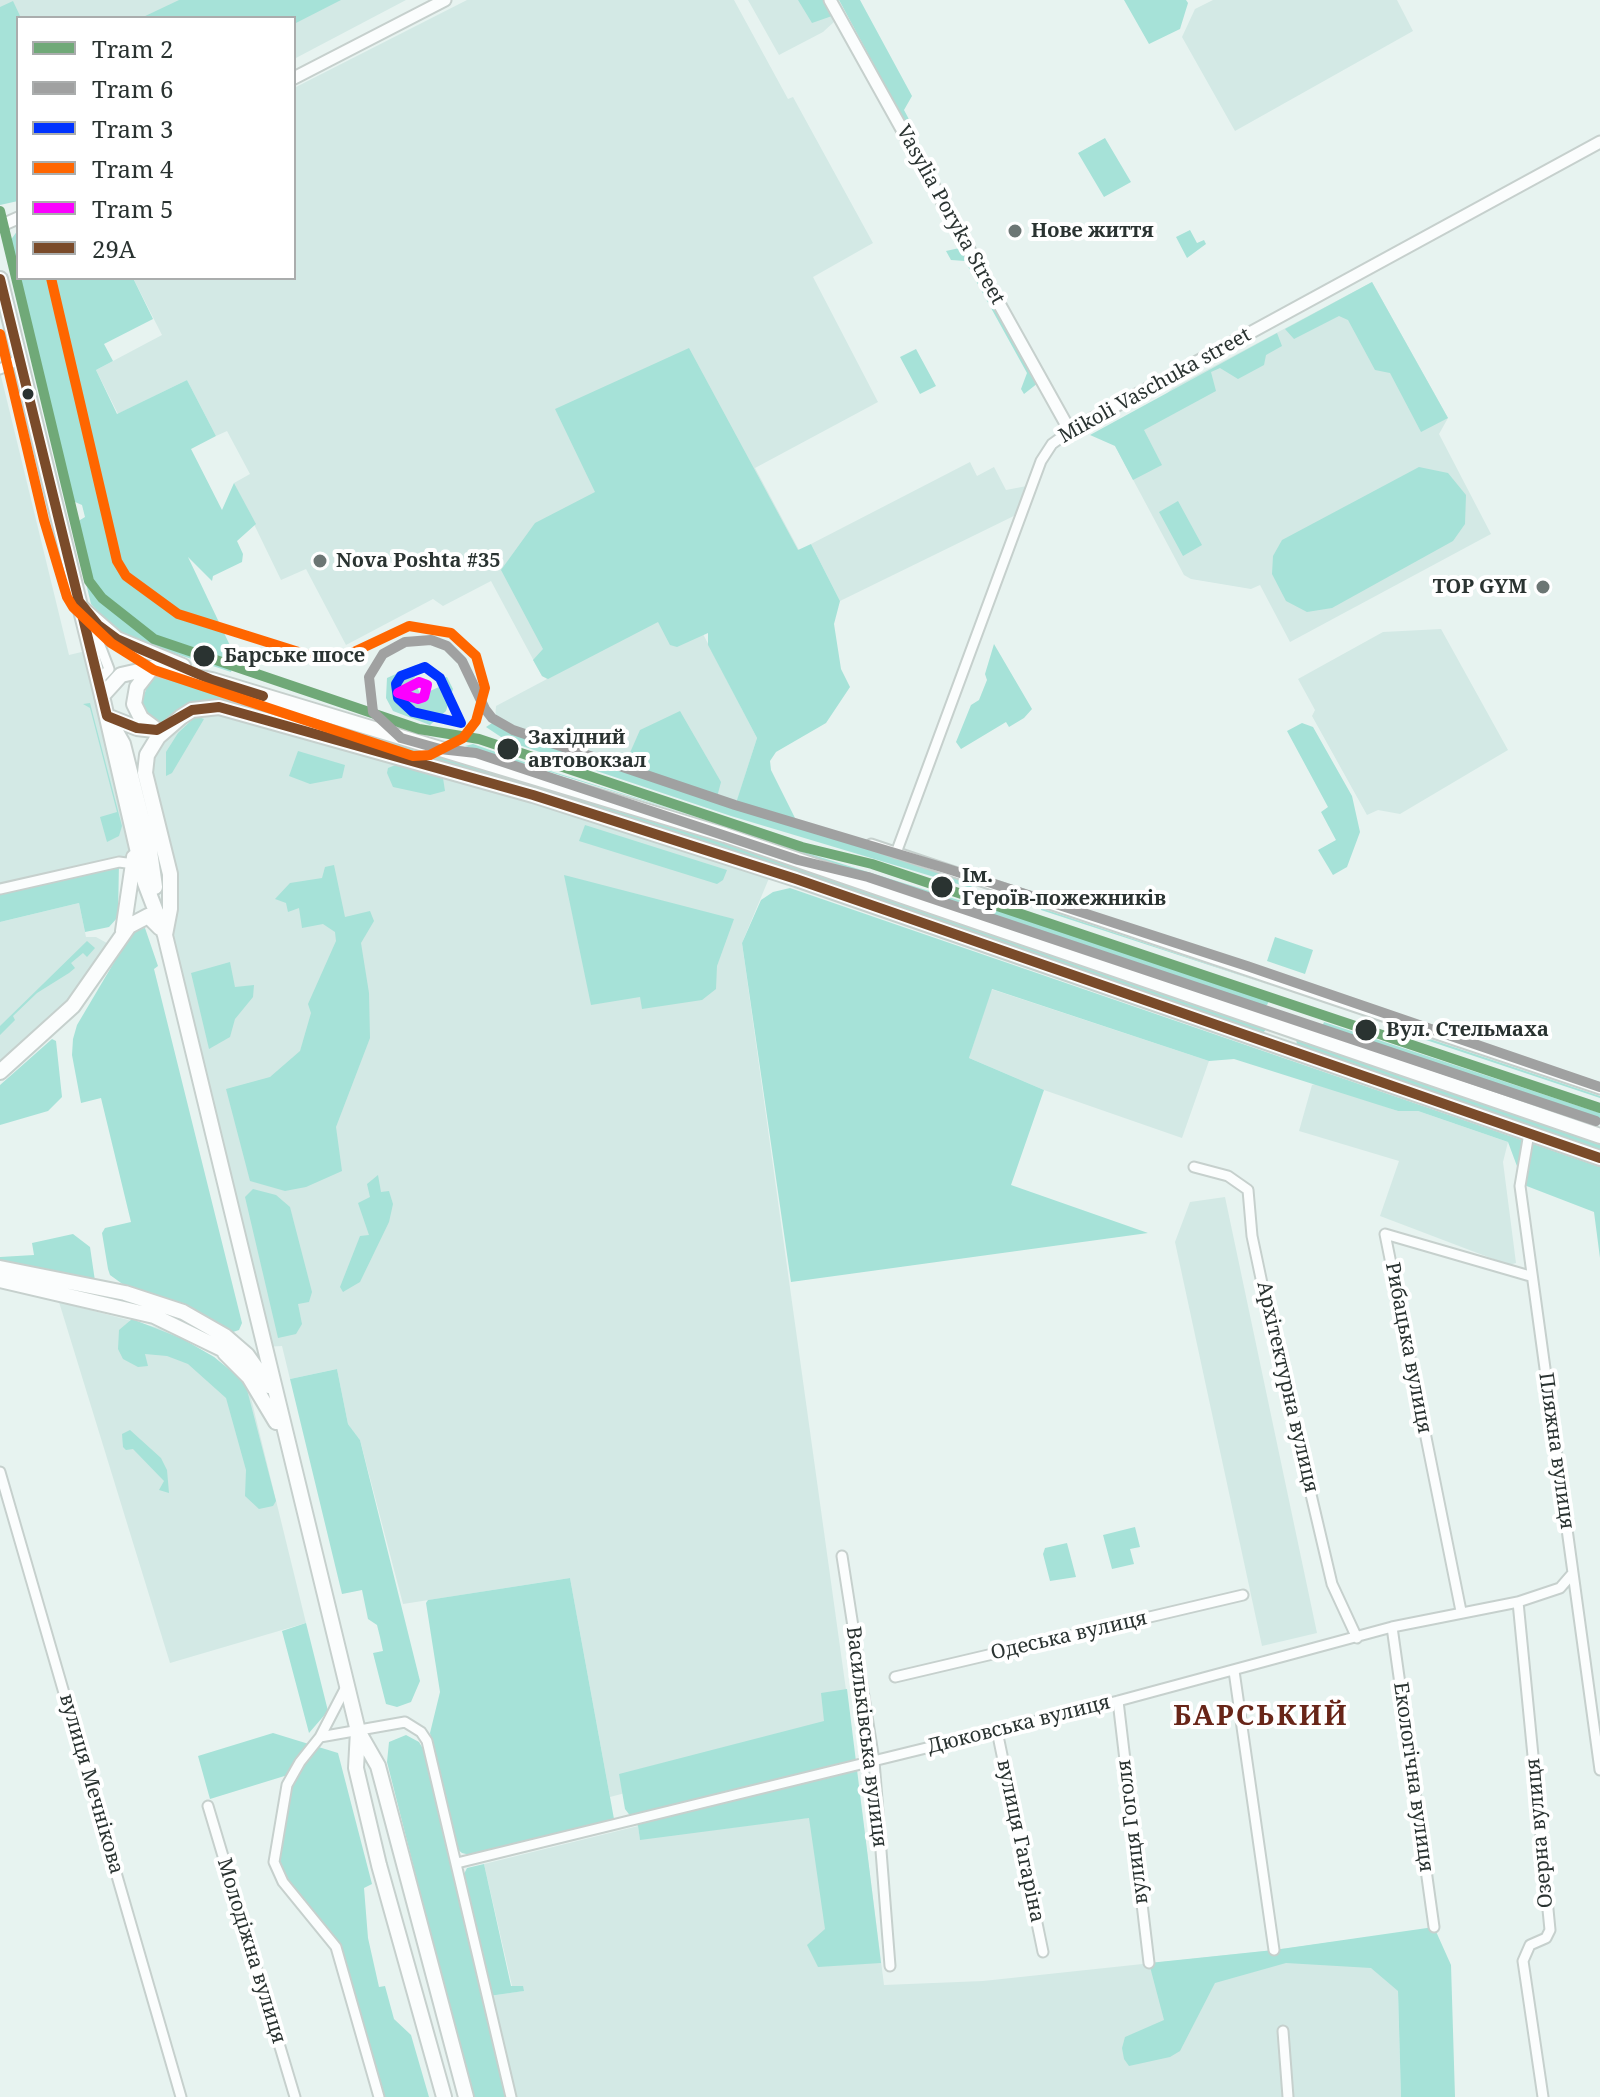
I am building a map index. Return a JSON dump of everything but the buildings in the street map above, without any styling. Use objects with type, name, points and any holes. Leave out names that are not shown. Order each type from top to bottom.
[{"type":"main road","points":[[0,279],[145,883],[165,935]]},
{"type":"main road","points":[[78,605],[117,639],[212,680],[725,835],[1283,1024],[1600,1136]]},
{"type":"main road","points":[[100,689],[121,675],[152,668],[212,680]]},
{"type":"main road","points":[[152,668],[137,687],[134,704],[141,718],[163,728]]},
{"type":"main road","points":[[165,935],[170,909],[170,874],[145,773],[147,755],[163,728],[192,710],[219,707],[533,795],[796,879],[1600,1158]]},
{"type":"main road","points":[[107,716],[137,728],[163,728]]},
{"type":"main road","points":[[107,716],[123,744],[150,851],[165,935],[358,1731],[378,1766],[466,2097]]},
{"type":"main road","points":[[120,938],[134,864],[135,836]]},
{"type":"main road","points":[[0,1072],[73,1006],[129,926],[144,916],[152,917],[165,935]]},
{"type":"main road","points":[[1277,1045],[1283,1024]]},
{"type":"main road","points":[[0,1268],[158,1301],[225,1336],[247,1355],[275,1398]]},
{"type":"main road","points":[[0,1280],[154,1316],[230,1353],[247,1355],[265,1347]]},
{"type":"main road","points":[[219,1347],[249,1377],[285,1438]]},
{"type":"main road","points":[[358,1731],[356,1768],[369,1824],[444,2097]]},
{"type":"street","points":[[296,77],[445,0]]},
{"type":"street","name":"Vasylia Poryka Street","points":[[830,0],[1070,431]]},
{"type":"street","name":"Mikoli Vaschuka street","points":[[896,853],[1041,461],[1052,444],[1070,431],[1600,142]]},
{"type":"street","points":[[0,369],[20,359]]},
{"type":"street","points":[[871,844],[1600,1089]]},
{"type":"street","points":[[0,889],[119,862],[134,864]]},
{"type":"street","name":"Пляжна вулиця","points":[[1529,1133],[1520,1186],[1530,1276],[1600,1770]]},
{"type":"street","name":"Архітектурна вулиця","points":[[1194,1167],[1228,1176],[1248,1190],[1258,1264],[1332,1584],[1357,1638]]},
{"type":"street","name":"Рибацька вулиця","points":[[1461,1611],[1385,1234],[1530,1276]]},
{"type":"street","name":"вулиця Мечнікова","points":[[0,1472],[181,2097]]},
{"type":"street","name":"Васильківська вулиця","points":[[842,1556],[874,1761],[890,1966]]},
{"type":"street","name":"Дюковська вулиця","points":[[457,1863],[1118,1701],[1392,1627],[1518,1602],[1560,1588],[1573,1573]]},
{"type":"street","name":"Одеська вулиця","points":[[895,1677],[1243,1595]]},
{"type":"street","name":"Озерна вулиця","points":[[1518,1602],[1550,1930],[1546,1938],[1530,1945],[1523,1961],[1543,2097]]},
{"type":"street","name":"Екологічна вулиця","points":[[1392,1627],[1434,1927]]},
{"type":"street","points":[[1234,1671],[1274,1950]]},
{"type":"street","points":[[347,1685],[320,1737],[287,1785],[274,1862],[283,1882],[336,1947],[379,2097]]},
{"type":"street","name":"вулиця Гоголя","points":[[1118,1701],[1149,1963]]},
{"type":"street","points":[[320,1737],[405,1722],[421,1732],[431,1752],[511,2097]]},
{"type":"street","name":"вулиця Гагаріна","points":[[997,1731],[1043,1952]]},
{"type":"street","name":"Молодіжна вулиця","points":[[208,1806],[295,2097]]},
{"type":"street","points":[[1283,2031],[1288,2097]]},
{"type":"shaded area","points":[[0,0],[406,0],[296,58],[296,16],[16,16],[0,67]]},
{"type":"shaded area","points":[[467,0],[734,0],[788,99],[793,97],[873,243],[813,277],[878,402],[755,468],[799,550],[689,607],[757,738],[736,804],[495,721],[496,706],[547,679],[542,676],[491,581],[443,606],[433,599],[346,645],[306,569],[281,580],[234,483],[250,474],[227,431],[216,436],[187,380],[118,414],[96,370],[162,335],[134,280],[296,280],[296,87]]},
{"type":"shaded area","points":[[748,0],[824,0],[835,21],[823,32],[779,55]]},
{"type":"shaded area","points":[[1213,0],[1397,0],[1413,31],[1235,131],[1182,37],[1195,9]]},
{"type":"shaded area","points":[[1372,282],[1448,418],[1439,434],[1491,534],[1290,642],[1260,585],[1251,589],[1191,579],[1184,575],[1106,429],[1158,401],[1173,388]]},
{"type":"shaded area","points":[[0,372],[69,655],[90,650],[134,864],[119,862],[0,889]]},
{"type":"shaded area","points":[[970,462],[977,476],[994,467],[1006,490],[1032,485],[1022,512],[840,601],[811,544]]},
{"type":"shaded area","points":[[1441,629],[1508,750],[1400,814],[1378,810],[1367,815],[1312,716],[1315,710],[1298,679],[1383,632]]},
{"type":"shaded area","points":[[205,707],[772,871],[742,943],[852,1733],[610,1797],[570,1578],[403,1604],[360,1440],[348,1424],[337,1369],[290,1379],[282,1346],[265,1347],[165,935],[170,909],[145,764],[158,737]]},
{"type":"shaded area","points":[[79,903],[86,937],[96,937],[114,947],[101,967],[0,1072],[0,922]]},
{"type":"shaded area","points":[[991,989],[1209,1061],[1182,1138],[1044,1090],[969,1058]]},
{"type":"shaded area","points":[[1319,1083],[1398,1111],[1418,1111],[1508,1142],[1503,1162],[1516,1263],[1509,1265],[1380,1216],[1399,1161],[1299,1131],[1312,1085]]},
{"type":"shaded area","points":[[1225,1197],[1317,1633],[1262,1646],[1175,1242],[1190,1202]]},
{"type":"shaded area","points":[[59,1302],[163,1329],[214,1357],[249,1390],[306,1623],[170,1663]]},
{"type":"shaded area","points":[[862,1811],[884,1985],[983,1981],[1274,1950],[1391,1934],[1398,1991],[1401,2097],[511,2097],[489,1996],[523,1991],[523,1986],[512,1986],[484,1864],[638,1826],[640,1839]]},
{"type":"green space","points":[[179,0],[341,0],[296,23],[296,16],[145,16]]},
{"type":"green space","points":[[798,0],[824,0],[832,16],[812,23]]},
{"type":"green space","points":[[839,0],[860,0],[912,96],[904,110],[912,125],[908,128]]},
{"type":"green space","points":[[1124,0],[1186,0],[1188,3],[1180,29],[1149,44]]},
{"type":"green space","points":[[13,1],[20,16],[16,16],[16,201],[0,205],[0,7]]},
{"type":"green space","points":[[1105,138],[1131,182],[1104,197],[1078,153]]},
{"type":"green space","points":[[1190,230],[1197,243],[1204,240],[1206,244],[1187,258],[1176,237]]},
{"type":"green space","points":[[16,233],[16,280],[134,280],[153,319],[104,344],[113,361],[96,370],[117,414],[187,380],[216,436],[191,449],[222,510],[234,483],[256,524],[237,541],[243,554],[242,562],[213,576],[212,581],[188,557],[235,656],[231,672],[119,635],[91,604],[72,525],[85,517],[82,505],[68,499],[7,245]]},
{"type":"green space","points":[[964,247],[1038,383],[1024,394],[1021,389],[1027,373],[965,261],[951,260],[946,251]]},
{"type":"green space","points":[[1372,282],[1448,418],[1421,432],[1390,373],[1375,370],[1348,320],[1339,316],[1294,339],[1285,329]]},
{"type":"green space","points":[[1277,333],[1282,346],[1266,355],[1264,365],[1238,379],[1220,368],[1211,372],[1216,391],[1144,430],[1162,465],[1133,480],[1115,446],[1090,435]]},
{"type":"green space","points":[[689,348],[798,550],[811,544],[840,601],[834,624],[841,669],[850,687],[826,723],[776,752],[770,761],[771,770],[798,824],[871,844],[974,879],[971,888],[731,816],[507,741],[486,727],[495,721],[625,764],[640,730],[680,711],[721,782],[717,797],[736,803],[757,738],[708,645],[708,633],[677,647],[670,645],[658,622],[548,679],[542,676],[533,660],[543,649],[501,570],[535,523],[595,492],[555,409]]},
{"type":"green space","points":[[916,349],[936,386],[920,394],[900,357]]},
{"type":"green space","points":[[1419,467],[1448,473],[1466,495],[1465,524],[1453,541],[1332,608],[1307,612],[1286,601],[1272,574],[1273,556],[1282,540]]},
{"type":"green space","points":[[1178,501],[1202,545],[1183,556],[1159,512]]},
{"type":"green space","points":[[994,644],[1032,709],[1009,727],[1006,722],[961,749],[956,742],[971,705],[979,700],[987,680],[985,674]]},
{"type":"green space","points":[[416,665],[424,668],[413,679],[421,695],[439,687],[436,680],[440,678],[447,677],[453,689],[446,711],[430,725],[393,711],[386,698],[387,678]]},
{"type":"green space","points":[[157,675],[170,675],[241,696],[239,703],[220,700],[192,703],[161,725],[145,712],[142,700],[149,682]]},
{"type":"green space","points":[[248,699],[439,753],[726,841],[1267,1028],[1263,1033],[724,849],[536,789],[246,707]]},
{"type":"green space","points":[[90,703],[122,826],[119,836],[107,842],[100,817],[117,812],[90,708],[83,704]]},
{"type":"green space","points":[[196,716],[204,719],[172,773],[166,776],[166,752],[178,733]]},
{"type":"green space","points":[[1302,723],[1313,727],[1352,796],[1360,832],[1347,867],[1333,875],[1318,850],[1336,840],[1321,812],[1328,807],[1287,731]]},
{"type":"green space","points":[[473,744],[544,769],[723,825],[465,746]]},
{"type":"green space","points":[[298,751],[345,765],[342,778],[310,784],[289,776]]},
{"type":"green space","points":[[398,764],[443,778],[445,791],[430,795],[393,787],[388,768]]},
{"type":"green space","points":[[585,825],[727,870],[723,880],[717,884],[579,841]]},
{"type":"green space","points":[[736,831],[968,903],[970,900],[1269,1001],[1267,1005],[1251,1006]]},
{"type":"green space","points":[[119,862],[118,917],[109,927],[85,932],[79,903],[0,922],[0,890]]},
{"type":"green space","points":[[334,865],[345,917],[370,911],[374,921],[361,943],[369,993],[370,1038],[336,1127],[342,1171],[306,1187],[285,1191],[250,1181],[226,1089],[270,1077],[300,1051],[311,1013],[308,1004],[336,941],[335,932],[323,924],[302,928],[299,908],[288,912],[286,903],[275,899],[290,883],[322,878],[325,867]]},
{"type":"green space","points":[[564,875],[734,919],[717,966],[716,989],[702,1000],[642,1009],[640,997],[591,1005]]},
{"type":"green space","points":[[790,888],[1600,1167],[1600,1258],[1594,1212],[1524,1185],[1508,1142],[1418,1111],[1398,1111],[1234,1059],[1209,1061],[992,989],[969,1058],[1044,1090],[1011,1185],[1148,1233],[791,1282],[742,943],[761,900],[773,892]]},
{"type":"green space","points":[[1041,908],[1279,988],[1041,910]]},
{"type":"green space","points":[[145,928],[158,966],[154,969],[242,1323],[239,1330],[230,1333],[179,1304],[128,1288],[110,1275],[108,1269],[102,1233],[105,1228],[131,1222],[101,1098],[81,1103],[72,1055],[73,1039],[77,1025],[129,937],[137,929]]},
{"type":"green space","points":[[1275,937],[1313,950],[1305,974],[1267,961]]},
{"type":"green space","points":[[87,941],[95,948],[87,957],[83,953],[71,963],[75,968],[37,993],[13,1016],[15,1020],[0,1035],[0,1026]]},
{"type":"green space","points":[[230,962],[235,987],[254,985],[253,997],[235,1019],[230,1037],[209,1049],[191,973]]},
{"type":"green space","points":[[1324,1022],[1600,1113],[1600,1122],[1492,1091],[1346,1041],[1322,1027]]},
{"type":"green space","points":[[1296,1038],[1600,1142],[1600,1151],[1297,1045]]},
{"type":"green space","points":[[1420,1038],[1600,1096],[1600,1098]]},
{"type":"green space","points":[[52,1039],[56,1041],[62,1097],[48,1111],[0,1125],[0,1085]]},
{"type":"green space","points":[[378,1175],[381,1192],[389,1191],[393,1204],[389,1222],[360,1282],[343,1292],[340,1287],[360,1236],[369,1235],[358,1203],[370,1197],[367,1184]]},
{"type":"green space","points":[[253,1189],[276,1195],[290,1207],[312,1292],[309,1302],[298,1304],[302,1324],[296,1334],[278,1338],[245,1197]]},
{"type":"green space","points":[[73,1234],[90,1247],[95,1281],[0,1265],[0,1257],[34,1255],[32,1243]]},
{"type":"green space","points":[[132,1319],[183,1339],[214,1357],[245,1382],[276,1501],[273,1506],[259,1509],[245,1496],[246,1470],[226,1398],[188,1364],[167,1356],[145,1354],[148,1366],[138,1367],[123,1359],[118,1349],[119,1330]]},
{"type":"green space","points":[[337,1369],[348,1424],[360,1440],[420,1681],[411,1702],[397,1707],[386,1704],[373,1653],[383,1651],[377,1625],[368,1619],[362,1590],[342,1594],[290,1379]]},
{"type":"green space","points":[[130,1430],[161,1458],[167,1470],[169,1493],[159,1490],[164,1481],[133,1449],[123,1447],[122,1434]]},
{"type":"green space","points":[[1135,1527],[1140,1547],[1130,1549],[1134,1564],[1112,1569],[1103,1535]]},
{"type":"green space","points":[[1067,1543],[1076,1577],[1050,1581],[1043,1554],[1045,1548]]},
{"type":"green space","points":[[570,1578],[614,1819],[470,1855],[462,1853],[456,1848],[430,1733],[440,1692],[426,1603],[428,1600]]},
{"type":"green space","points":[[306,1623],[328,1711],[309,1733],[282,1631]]},
{"type":"green space","points":[[847,1689],[881,1963],[818,1967],[807,1945],[825,1929],[809,1818],[640,1840],[638,1826],[625,1809],[619,1774],[824,1721],[821,1693]]},
{"type":"green space","points":[[273,1733],[338,1753],[372,1884],[364,1888],[368,1938],[379,1987],[385,1986],[394,2019],[411,2035],[429,2097],[379,2097],[336,1946],[283,1882],[274,1862],[291,1774],[210,1799],[198,1756]]},
{"type":"green space","points":[[406,1735],[419,1742],[428,1757],[505,2097],[472,2097],[387,1762],[389,1742]]},
{"type":"green space","points":[[484,1864],[511,1986],[523,1986],[524,1991],[489,1996],[461,1880],[467,1868]]},
{"type":"green space","points":[[1434,1927],[1451,1965],[1455,2097],[1401,2097],[1398,1991],[1371,1968],[1286,1963],[1215,1983],[1180,2051],[1170,2057],[1129,2066],[1124,2059],[1122,2048],[1125,2037],[1164,2020],[1149,1963],[1274,1950]]},
{"type":"tram line","name":"2","points":[[0,211],[16,278]]},
{"type":"tram line","name":"2","points":[[17,280],[89,581],[102,598],[154,639],[419,729],[479,739],[802,847],[872,864],[1600,1108]]},
{"type":"tram line","name":"4","points":[[0,334],[44,520],[67,597],[73,607],[111,643],[154,670],[413,756],[430,755],[463,738],[476,721],[485,688],[476,656],[451,633],[409,626],[339,659],[324,660],[178,614],[126,576],[117,561],[51,280]]},
{"type":"tram line","name":"6","points":[[1596,1121],[868,877],[798,860],[476,753],[440,749],[401,738],[373,712],[369,677],[383,654],[405,642],[431,640],[447,646],[462,661],[485,709],[492,718],[513,730],[735,805],[948,869],[1247,966],[1600,1087]]},
{"type":"tram line","name":"3","points":[[425,667],[440,678],[461,723],[413,712],[398,698],[396,684],[401,676],[425,667]]},
{"type":"tram line","name":"5","points":[[419,682],[427,685],[424,697],[418,699],[398,693],[419,682]]},
{"type":"transit line","name":"29А","points":[[0,279],[107,716],[137,728],[157,730],[192,710],[219,707],[533,795],[796,879],[1600,1158]]},
{"type":"transit line","name":"29А","points":[[77,599],[98,625],[117,639],[212,680],[263,696]]},
{"type":"place","name":"Нове життя","points":[[1015,231]]},
{"type":"place","name":"Nova Poshta #35","points":[[320,561]]},
{"type":"place","name":"TOP GYM","points":[[1543,587]]},
{"type":"place","name":"Барське шосе","points":[[204,656]]},
{"type":"place","name":"Західний автовокзал","points":[[508,749]]},
{"type":"place","name":"Ім. Героїв-пожежників","points":[[942,887]]},
{"type":"place","name":"Вул. Стельмаха","points":[[1366,1030]]},
{"type":"district","name":"БАРСЬКИЙ","points":[[1261,1717]]}]
